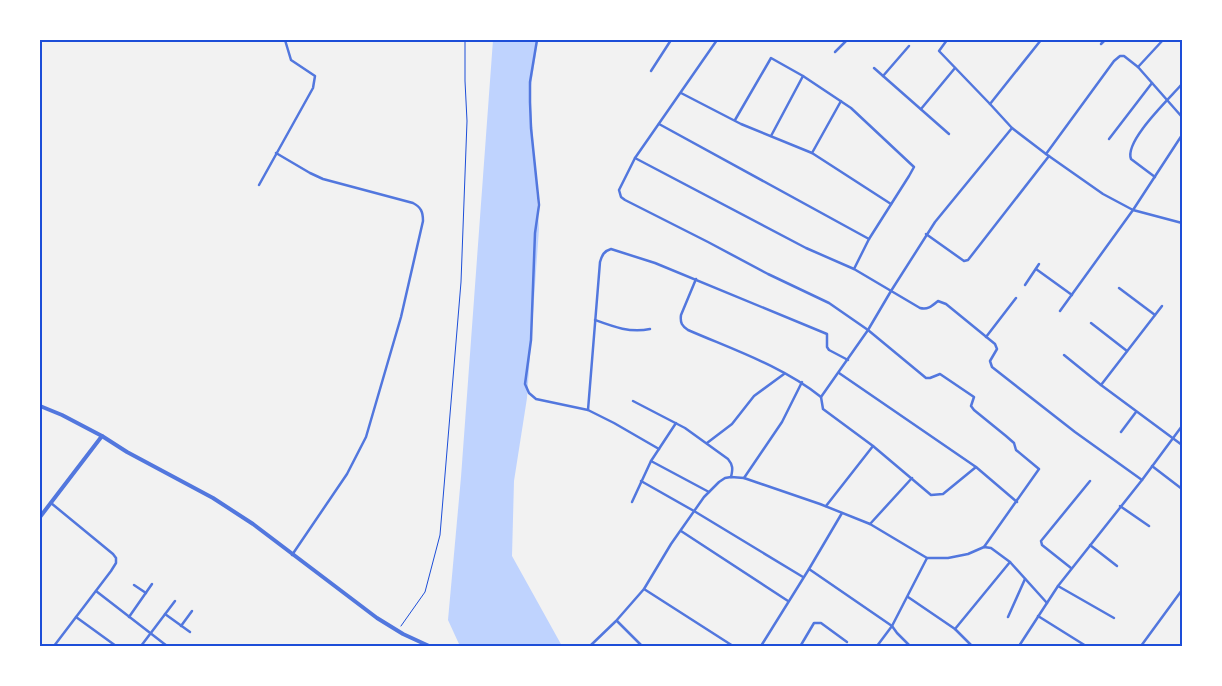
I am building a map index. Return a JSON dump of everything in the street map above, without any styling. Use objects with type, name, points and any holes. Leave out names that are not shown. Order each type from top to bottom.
[{"type":"street","points":[[259,185],[314,88],[315,76],[291,60],[285,40]]},
{"type":"street","points":[[537,40],[530,82],[530,102],[539,212],[535,232],[531,340],[525,384],[529,393],[536,399],[588,410],[659,449]]},
{"type":"street","points":[[651,71],[671,40]]},
{"type":"street","points":[[591,646],[644,589],[694,511],[719,482],[731,477],[744,478],[842,512],[870,524],[927,558],[948,558],[968,554],[984,547],[1038,472],[1039,467],[1016,450],[1014,444],[1006,436],[974,410],[971,406],[974,399],[972,396],[940,374],[926,378],[868,330],[830,303],[768,274],[621,197],[619,190],[636,158],[717,40]]},
{"type":"street","points":[[835,52],[847,40]]},
{"type":"street","points":[[947,40],[939,48],[939,51],[1012,128],[1103,194],[1133,210],[1182,223]]},
{"type":"street","points":[[990,104],[1041,40]]},
{"type":"street","points":[[1102,44],[1105,40]]},
{"type":"street","points":[[1138,67],[1163,40]]},
{"type":"street","points":[[883,76],[908,46]]},
{"type":"street","points":[[926,234],[964,261],[968,260],[1047,155],[1114,61],[1120,56],[1124,56],[1138,67],[1182,117]]},
{"type":"street","points":[[735,120],[770,58],[803,76],[851,108],[914,167],[869,239],[854,269]]},
{"type":"street","points":[[874,68],[949,134]]},
{"type":"street","points":[[921,109],[956,68]]},
{"type":"street","points":[[771,136],[803,76]]},
{"type":"street","points":[[1109,139],[1152,83]]},
{"type":"street","points":[[1155,177],[1135,163],[1130,156],[1132,145],[1182,84]]},
{"type":"street","points":[[681,94],[812,154],[891,204]]},
{"type":"street","points":[[812,154],[841,101]]},
{"type":"street","points":[[659,124],[869,239]]},
{"type":"street","points":[[821,397],[868,330],[926,234],[1012,128]]},
{"type":"street","points":[[1060,311],[1133,210],[1182,135]]},
{"type":"street","points":[[276,153],[310,173],[337,183],[413,203],[419,206],[423,213],[423,221],[401,317],[366,438],[347,474],[292,555]]},
{"type":"street","points":[[636,158],[806,248],[854,269],[924,309],[930,308],[938,301],[946,304],[995,344],[997,349],[990,361],[992,367],[1075,432],[1142,480]]},
{"type":"street","points":[[588,410],[600,262],[606,250],[611,249],[696,279],[827,334],[827,347],[848,360]]},
{"type":"street","points":[[1025,285],[1039,264]]},
{"type":"street","points":[[1036,269],[1072,294]]},
{"type":"street","points":[[696,279],[681,315],[680,321],[682,326],[760,359],[784,374],[802,382],[821,397],[823,409],[873,446],[931,495],[943,494],[976,467]]},
{"type":"street","points":[[1119,288],[1155,315]]},
{"type":"street","points":[[986,337],[1016,298]]},
{"type":"street","points":[[1101,385],[1162,306]]},
{"type":"street","points":[[595,320],[627,331],[650,329]]},
{"type":"street","points":[[1091,323],[1127,351]]},
{"type":"street","points":[[1064,355],[1182,446]]},
{"type":"street","points":[[839,372],[976,467],[1017,502]]},
{"type":"street","points":[[707,444],[732,424],[749,400],[784,374]]},
{"type":"street","points":[[744,478],[782,422],[802,382]]},
{"type":"street","points":[[633,401],[676,423],[707,444],[731,464],[733,469],[731,477]]},
{"type":"street","points":[[40,406],[102,436],[127,452],[213,498],[253,524],[376,618],[397,631],[429,646]]},
{"type":"street","points":[[1121,432],[1136,412]]},
{"type":"street","points":[[632,502],[651,461],[676,423]]},
{"type":"street","points":[[1020,646],[1071,568],[1142,480],[1182,426]]},
{"type":"street","points":[[40,518],[102,436]]},
{"type":"street","points":[[826,506],[873,446]]},
{"type":"street","points":[[651,461],[710,492]]},
{"type":"street","points":[[1152,466],[1182,489]]},
{"type":"street","points":[[870,524],[912,478]]},
{"type":"street","points":[[641,481],[803,577]]},
{"type":"street","points":[[1071,568],[1042,545],[1041,541],[1090,481]]},
{"type":"street","points":[[51,503],[116,558],[116,563],[111,571],[54,646]]},
{"type":"street","points":[[1120,506],[1149,526]]},
{"type":"street","points":[[761,646],[842,512]]},
{"type":"street","points":[[681,531],[788,601]]},
{"type":"street","points":[[1090,544],[1117,566]]},
{"type":"street","points":[[984,547],[991,548],[1010,562],[1047,603]]},
{"type":"street","points":[[877,646],[892,626],[927,558]]},
{"type":"street","points":[[955,629],[1010,562]]},
{"type":"street","points":[[809,569],[892,626],[897,634],[910,646]]},
{"type":"street","points":[[1008,617],[1025,579]]},
{"type":"street","points":[[129,617],[152,584]]},
{"type":"street","points":[[134,585],[146,593]]},
{"type":"street","points":[[1058,586],[1114,618]]},
{"type":"street","points":[[644,589],[733,646]]},
{"type":"street","points":[[1141,646],[1182,590]]},
{"type":"street","points":[[96,591],[167,646]]},
{"type":"street","points":[[907,597],[955,629],[972,646]]},
{"type":"street","points":[[141,646],[175,601]]},
{"type":"street","points":[[181,626],[192,611]]},
{"type":"street","points":[[165,614],[190,632]]},
{"type":"street","points":[[1038,616],[1086,646]]},
{"type":"street","points":[[76,617],[116,646]]},
{"type":"street","points":[[616,620],[642,646]]},
{"type":"street","points":[[802,646],[814,623],[817,622],[822,623],[847,642]]},
{"type":"path","points":[[397,631],[425,592],[440,535],[460,282],[467,121],[465,40]]},
{"type":"water","points":[[493,40],[538,40],[530,92],[539,229],[527,398],[514,481],[512,556],[562,646],[462,646],[459,644],[448,620],[461,477]]}]
